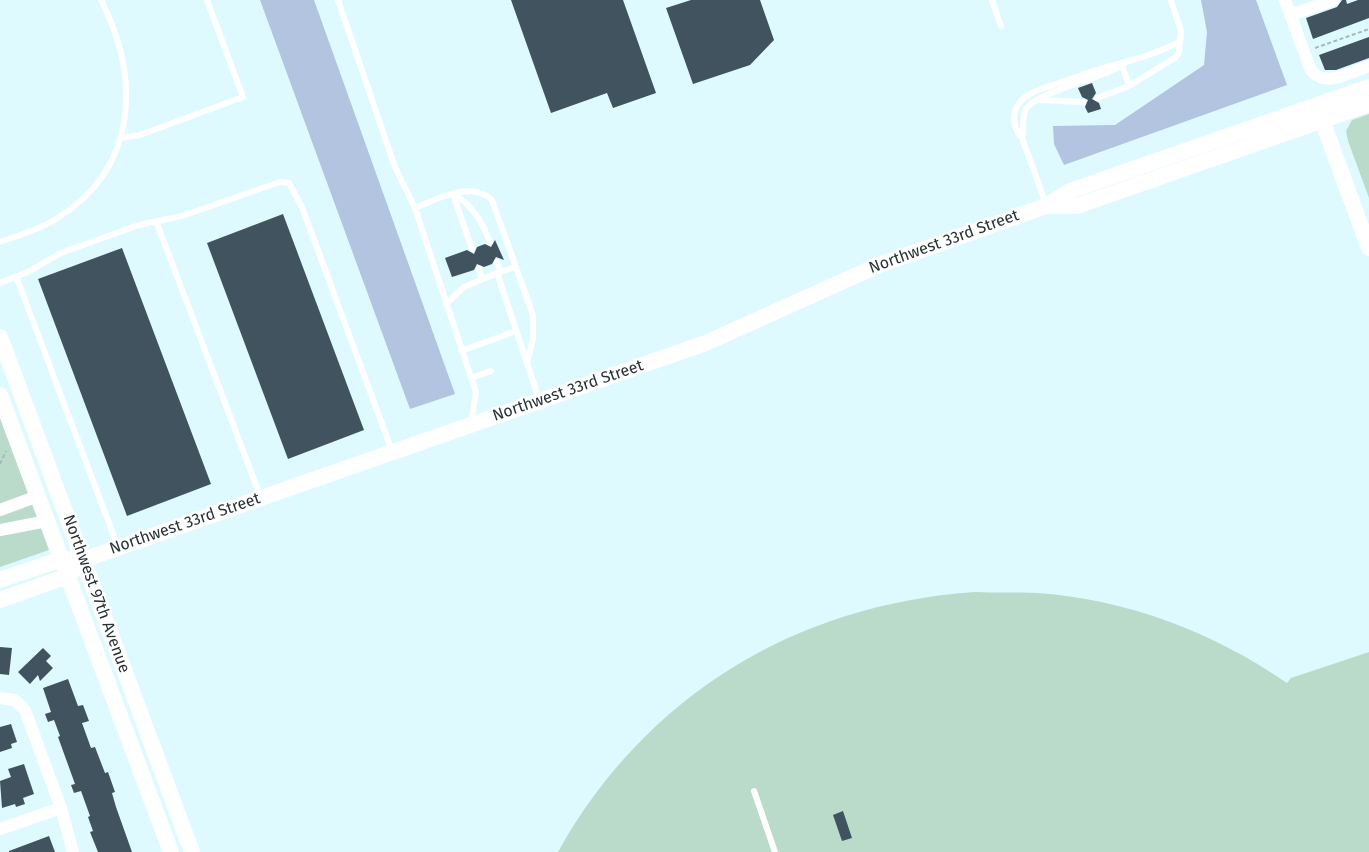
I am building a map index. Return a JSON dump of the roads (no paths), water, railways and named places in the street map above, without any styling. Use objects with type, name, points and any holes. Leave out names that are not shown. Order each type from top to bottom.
[{"type":"street","points":[[1284,0],[1310,68],[1315,76],[1322,80],[1369,66]]},
{"type":"street","points":[[1290,15],[1334,0]]},
{"type":"street","name":"Northwest 33rd Street","points":[[0,580],[62,559],[83,560],[712,341],[879,265],[1046,206],[1077,206],[1319,113],[1369,87]]},
{"type":"street","name":"Northwest 33rd Street","points":[[1319,113],[1369,104]]},
{"type":"street","points":[[1319,113],[1369,248]]},
{"type":"street","name":"Northwest 97th Avenue","points":[[0,337],[192,852]]},
{"type":"street","name":"Northwest 97th Avenue","points":[[0,395],[171,852]]},
{"type":"street","points":[[0,510],[38,496]]},
{"type":"street","points":[[0,530],[48,522]]},
{"type":"street","name":"Northwest 33rd Street","points":[[0,600],[68,576],[83,560]]},
{"type":"street","points":[[0,698],[14,700],[23,707],[27,714],[61,808],[73,852]]},
{"type":"street","points":[[0,829],[61,808]]},
{"type":"lane","points":[[0,242],[44,226],[74,206],[101,176],[121,138],[127,100],[124,64],[101,0]]},
{"type":"lane","points":[[121,138],[140,135],[243,97],[207,0]]},
{"type":"lane","points":[[338,0],[395,166],[415,208],[471,378],[476,399],[470,425]]},
{"type":"lane","points":[[992,0],[1001,26]]},
{"type":"lane","points":[[1097,98],[1129,86],[1176,57],[1179,53],[1181,26],[1171,0]]},
{"type":"lane","points":[[1022,138],[1026,111],[1037,101],[1058,90],[1110,72],[1122,65],[1179,42]]},
{"type":"lane","points":[[1122,65],[1129,86]]},
{"type":"lane","points":[[1046,206],[1022,138],[1016,132],[1013,118],[1016,107],[1025,96],[1107,67],[1122,65]]},
{"type":"lane","points":[[1037,101],[1051,100],[1077,104],[1084,102]]},
{"type":"lane","points":[[0,283],[61,253],[156,221],[182,216],[284,182],[292,185],[302,207],[392,452]]},
{"type":"lane","points":[[415,208],[453,194],[473,191],[486,195],[492,200],[534,320],[533,339],[526,362]]},
{"type":"lane","points":[[453,194],[471,207],[480,219],[490,242]]},
{"type":"lane","points":[[453,194],[472,249]]},
{"type":"lane","points":[[156,221],[261,498]]},
{"type":"lane","points":[[497,262],[516,331],[540,402]]},
{"type":"lane","points":[[446,304],[464,288],[516,266]]},
{"type":"lane","points":[[479,269],[482,279]]},
{"type":"lane","points":[[16,276],[118,548]]},
{"type":"lane","points":[[461,350],[516,331]]},
{"type":"lane","points":[[471,378],[491,371]]},
{"type":"lane","points":[[754,791],[775,852]]},
{"type":"water","points":[[260,0],[314,0],[455,394],[410,409]]},
{"type":"water","points":[[1201,0],[1256,0],[1287,85],[1064,165],[1054,144],[1053,126],[1115,125],[1204,65],[1207,32]]}]
